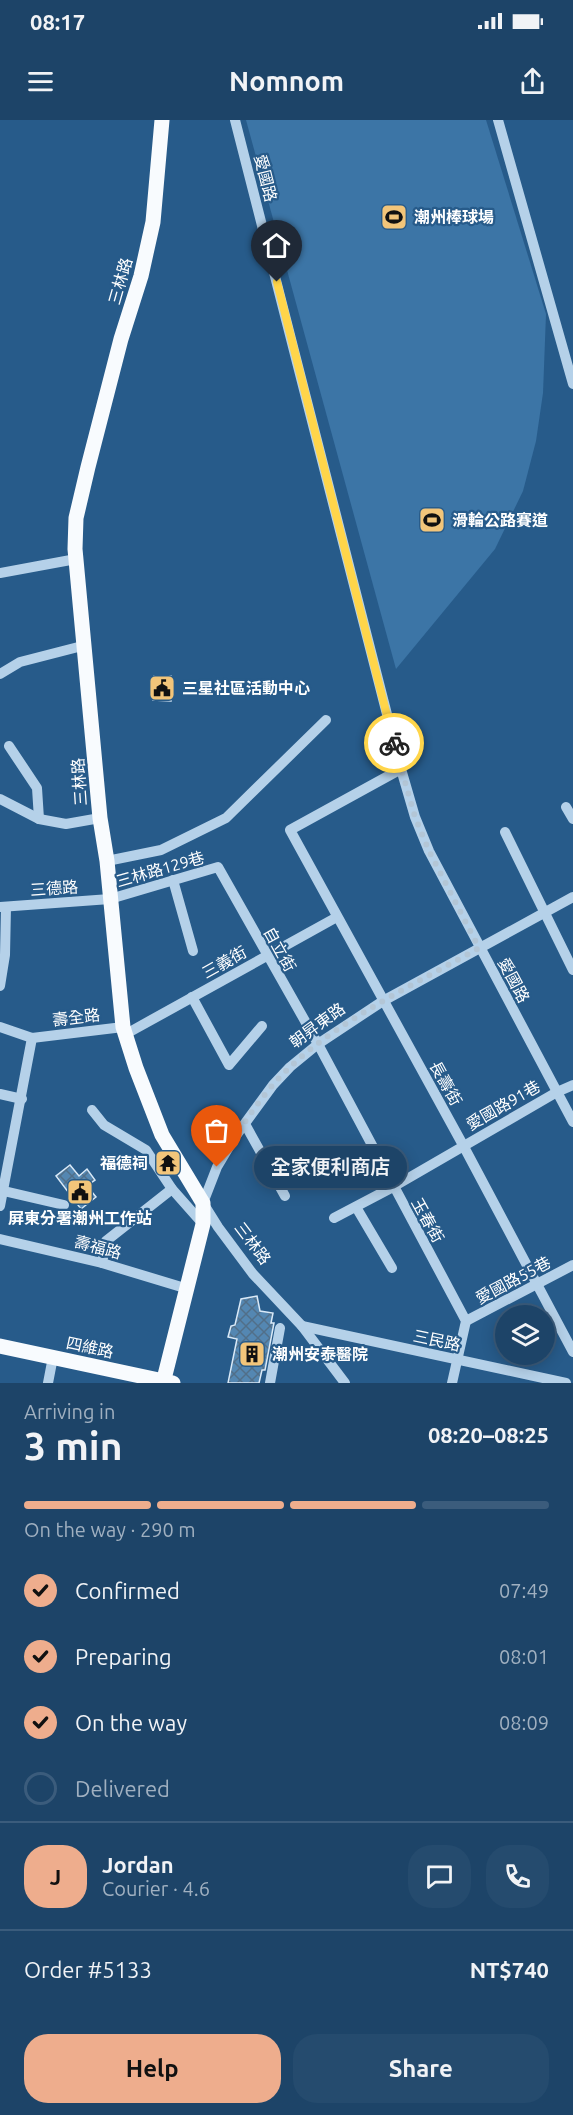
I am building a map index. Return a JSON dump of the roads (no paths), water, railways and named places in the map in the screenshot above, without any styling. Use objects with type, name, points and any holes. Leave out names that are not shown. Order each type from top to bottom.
[{"type":"main road","name":"三林路","points":[[162,120],[153,222],[141,276],[99,422],[76,518],[76,559],[86,645],[100,818],[107,861],[125,1030],[136,1068],[162,1135],[203,1203]]},
{"type":"main road","name":"朝昇東路","points":[[166,1382],[203,1224],[203,1203]]},
{"type":"main road","name":"四維路","points":[[0,1346],[166,1382]]},
{"type":"street","name":"愛國路","points":[[235,120],[415,817],[429,851],[479,948],[573,1122]]},
{"type":"street","points":[[498,120],[573,384]]},
{"type":"street","points":[[0,573],[76,559]]},
{"type":"street","points":[[0,674],[20,662],[86,645]]},
{"type":"street","points":[[107,861],[161,850],[226,818],[326,720]]},
{"type":"street","points":[[9,746],[37,788],[39,819]]},
{"type":"street","name":"長壽街","points":[[401,769],[290,831],[464,1145],[573,1352]]},
{"type":"street","points":[[0,799],[39,819],[66,824],[100,818]]},
{"type":"street","points":[[566,807],[573,819]]},
{"type":"street","points":[[505,832],[573,970]]},
{"type":"street","name":"三林路129巷","points":[[110,899],[218,867]]},
{"type":"street","name":"自立街","points":[[218,867],[318,1044]]},
{"type":"street","points":[[173,880],[193,951]]},
{"type":"street","name":"朝昇東路","points":[[203,1203],[217,1167],[245,1124],[284,1073],[318,1044],[383,1001],[573,897]]},
{"type":"street","name":"三德路","points":[[3,907],[110,899]]},
{"type":"street","points":[[0,986],[5,955],[3,907]]},
{"type":"street","name":"三義街","points":[[125,1030],[192,997],[337,917]]},
{"type":"street","points":[[192,997],[229,1065],[262,1026]]},
{"type":"street","name":"壽全路","points":[[0,1027],[32,1038],[125,1030]]},
{"type":"street","name":"壽全路","points":[[0,1206],[32,1038]]},
{"type":"street","name":"玉春街","points":[[318,1044],[466,1321]]},
{"type":"street","name":"愛國路91巷","points":[[334,1218],[573,1085]]},
{"type":"street","points":[[0,1094],[22,1100]]},
{"type":"street","points":[[92,1110],[104,1125],[146,1150],[172,1189],[203,1224]]},
{"type":"street","points":[[245,1124],[285,1196]]},
{"type":"street","points":[[146,1150],[162,1135]]},
{"type":"street","points":[[0,1140],[13,1143]]},
{"type":"street","points":[[102,1263],[106,1241],[172,1189]]},
{"type":"street","points":[[2,1191],[64,1205]]},
{"type":"street","name":"三林路","points":[[203,1203],[253,1274],[302,1326],[345,1383]]},
{"type":"street","points":[[356,1207],[392,1268]]},
{"type":"street","name":"壽福路","points":[[0,1239],[102,1263],[188,1289]]},
{"type":"street","name":"愛國路55巷","points":[[466,1321],[573,1265]]},
{"type":"street","points":[[452,1383],[466,1321]]},
{"type":"street","name":"三民路","points":[[302,1326],[566,1383]]},
{"type":"street","points":[[270,1383],[280,1328]]},
{"type":"street","points":[[48,1383],[53,1357]]},
{"type":"place","name":"潮州棒球場","points":[[394,217]]},
{"type":"place","name":"滑輪公路賽道","points":[[432,520]]},
{"type":"place","name":"三星社區活動中心","points":[[162,688]]},
{"type":"place","name":"福德祠","points":[[168,1163]]},
{"type":"place","name":"全家便利商店","points":[[217,1167]]},
{"type":"place","name":"屏東分署潮州工作站","points":[[80,1192]]},
{"type":"place","name":"潮州安泰醫院","points":[[252,1354]]}]
